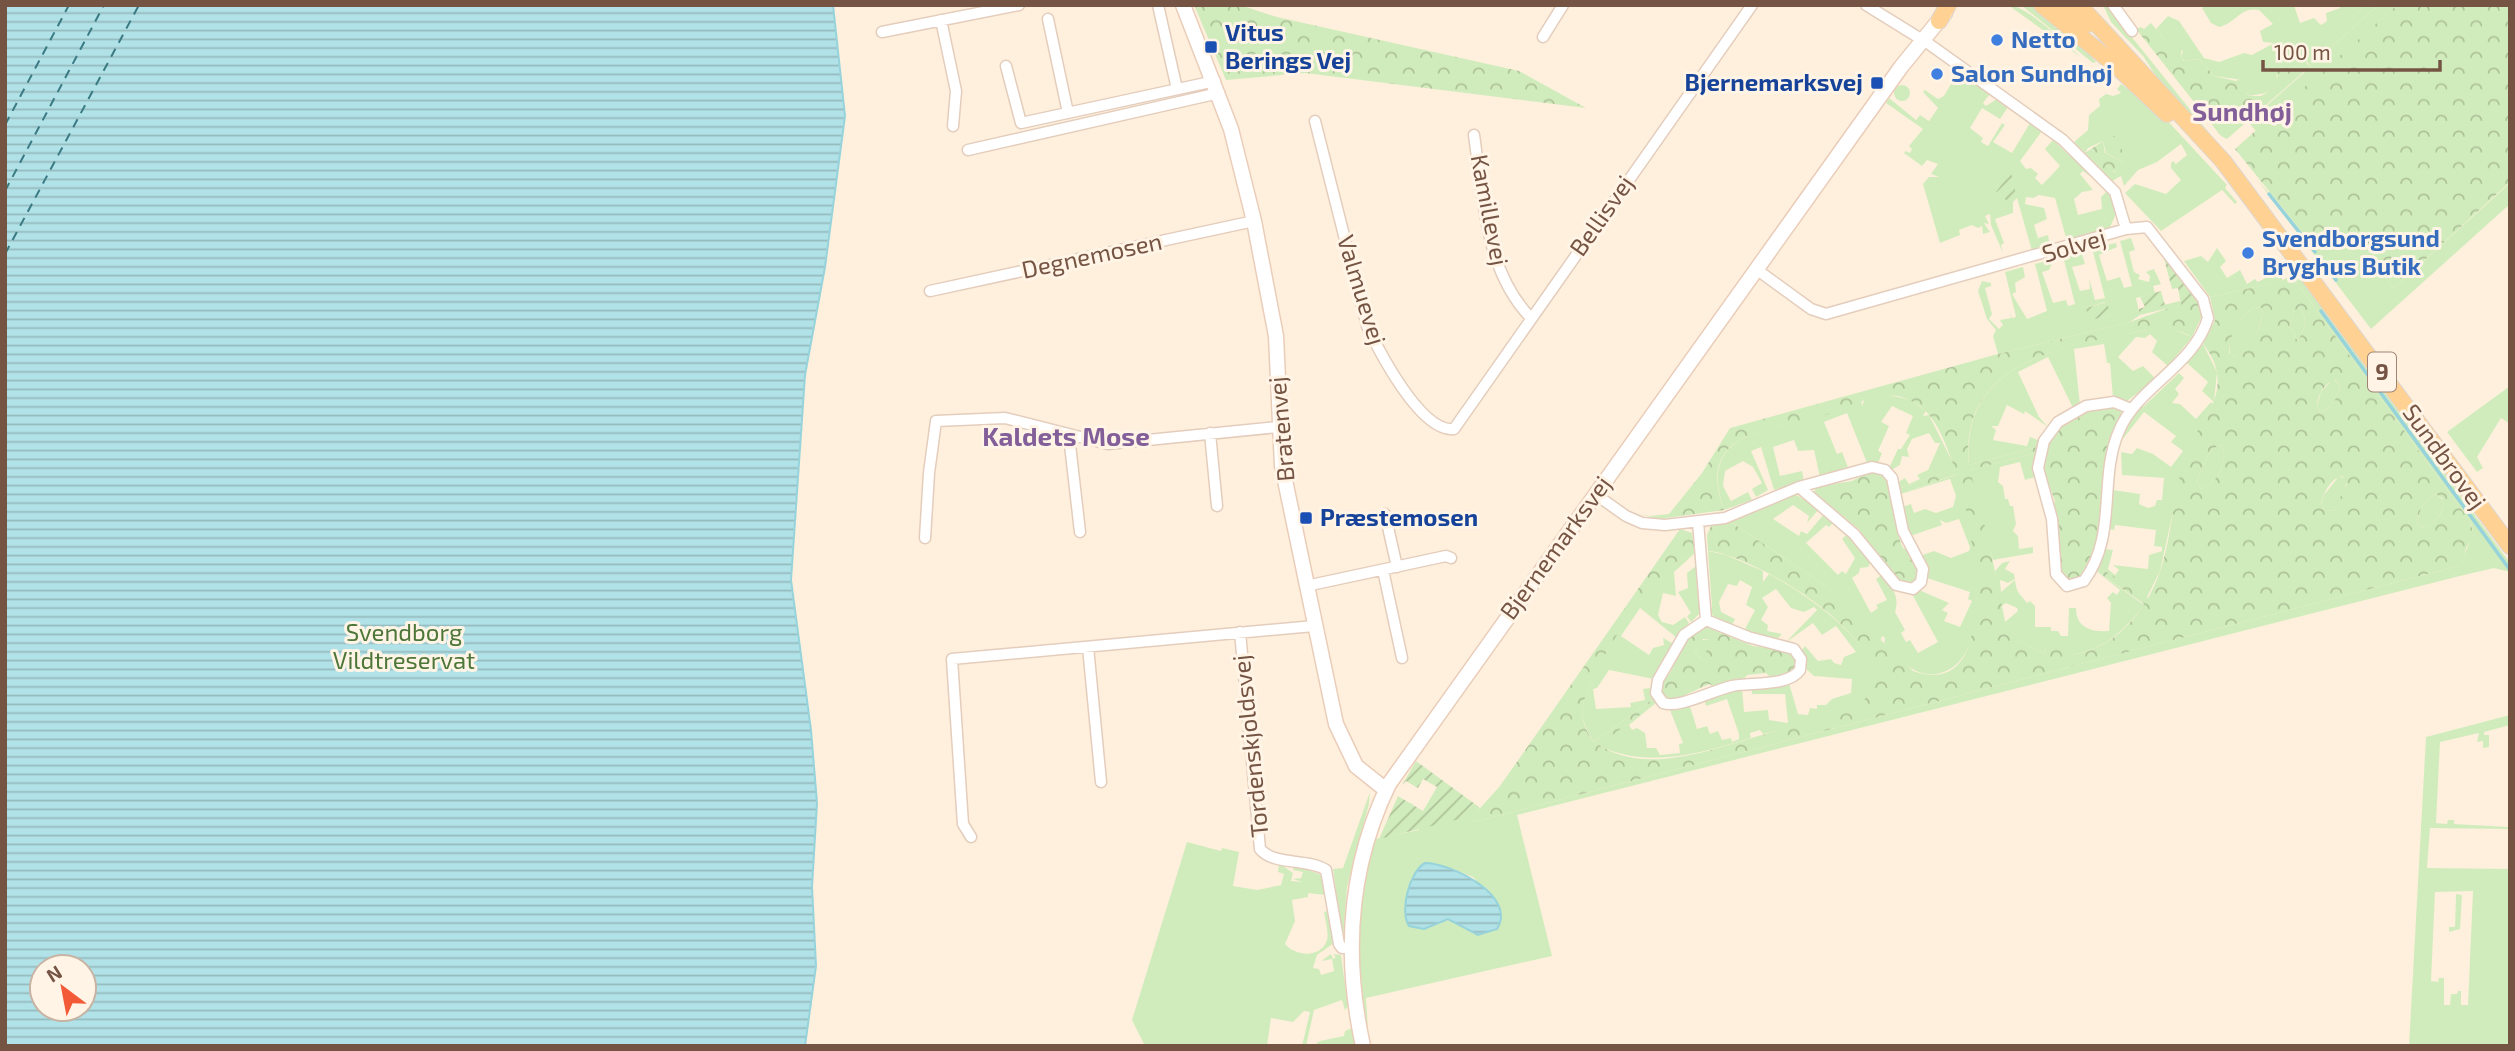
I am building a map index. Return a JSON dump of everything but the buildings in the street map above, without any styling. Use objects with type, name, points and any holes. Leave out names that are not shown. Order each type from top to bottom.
[{"type":"main road","points":[[1939,13],[1950,5]]},
{"type":"main road","name":"Sundbrovej","points":[[2042,5],[2132,80],[2252,200]]},
{"type":"main road","points":[[2060,5],[2111,39]]},
{"type":"main road","name":"Sundbrovej","points":[[2079,5],[2216,153],[2510,546]]},
{"type":"street","points":[[958,5],[961,18]]},
{"type":"street","points":[[882,32],[1019,5]]},
{"type":"street","points":[[1158,5],[1177,89]]},
{"type":"street","name":"Bratenvej","points":[[1183,5],[1217,87],[1254,221],[1276,336],[1278,427],[1282,466],[1314,626],[1343,743],[1356,766],[1386,790]]},
{"type":"street","points":[[1543,37],[1563,5]]},
{"type":"street","name":"Bellisvej","points":[[1454,429],[1752,5]]},
{"type":"street","name":"Solvej","points":[[1756,269],[1811,309],[1826,314],[2126,229],[2117,195],[2054,132],[1921,39],[1866,5]]},
{"type":"street","points":[[2113,5],[2132,32]]},
{"type":"street","name":"Bjernemarksvej","points":[[1363,1046],[1353,991],[1350,948],[1352,909],[1358,872],[1371,826],[1386,790],[1429,724],[1939,13]]},
{"type":"street","points":[[1048,19],[1068,113]]},
{"type":"street","points":[[941,20],[956,91],[953,126]]},
{"type":"street","points":[[1006,66],[1021,123],[1177,89],[1217,87]]},
{"type":"street","points":[[968,150],[1217,87]]},
{"type":"street","name":"Valmuevej","points":[[1315,121],[1367,326],[1380,354],[1418,407],[1439,426],[1454,429]]},
{"type":"street","name":"Kamillevej","points":[[1474,135],[1486,220],[1504,284],[1531,317]]},
{"type":"street","name":"Degnemosen","points":[[930,291],[1254,221]]},
{"type":"street","points":[[2126,229],[2147,227],[2195,287],[2208,312],[2205,326],[2192,346],[2131,409],[2114,443],[2108,518],[2099,552],[2084,581],[2067,586],[2056,574],[2053,525],[2038,468],[2042,445],[2058,422],[2086,406],[2114,401],[2131,409]]},
{"type":"street","points":[[925,538],[929,473],[936,421],[1005,418],[1108,444],[1278,427]]},
{"type":"street","points":[[1210,433],[1217,506]]},
{"type":"street","points":[[1069,436],[1080,531]]},
{"type":"street","points":[[1595,494],[1626,516],[1642,523],[1665,525],[1698,522],[1745,511],[1799,487],[1872,467],[1885,470],[1892,478],[1905,537],[1923,569],[1920,584],[1910,590],[1896,585],[1854,534],[1799,487]]},
{"type":"street","points":[[1385,514],[1397,567]]},
{"type":"street","points":[[1698,522],[1706,620]]},
{"type":"street","points":[[1306,586],[1446,556],[1451,558]]},
{"type":"street","points":[[1383,570],[1402,658]]},
{"type":"street","points":[[1706,620],[1748,637],[1794,649],[1801,659],[1800,670],[1791,679],[1732,686],[1677,705],[1663,703],[1656,693],[1658,680],[1687,631],[1706,620]]},
{"type":"street","name":"Tordenskjoldsvej","points":[[971,837],[963,824],[952,659],[1314,626]]},
{"type":"street","name":"Tordenskjoldsvej","points":[[1240,632],[1260,849],[1268,855],[1310,863]]},
{"type":"street","points":[[1088,647],[1101,782]]},
{"type":"street","name":"Bjernemarksvej","points":[[1310,863],[1327,873],[1339,944],[1342,948],[1350,948]]},
{"type":"green space","points":[[1194,5],[1240,5],[1277,17],[1519,71],[1586,108],[1305,73],[1226,80]]},
{"type":"green space","points":[[2008,5],[2036,18],[2082,58]]},
{"type":"green space","points":[[2021,5],[2043,11],[2053,17],[2096,62],[2093,63]]},
{"type":"green space","points":[[2103,5],[2106,5],[2275,215],[2162,85],[2143,56],[2111,22]]},
{"type":"green space","points":[[2206,5],[2294,5],[2300,23],[2314,18],[2321,25],[2327,21],[2326,13],[2340,8],[2339,5],[2362,5],[2360,11],[2306,62],[2310,67],[2378,5],[2397,5],[2257,132],[2248,122],[2307,70],[2294,66],[2276,75],[2280,84],[2273,89],[2249,96],[2242,80],[2214,76],[2199,59],[2185,61],[2181,58],[2183,51],[2166,41],[2156,29],[2168,16],[2179,21],[2204,58],[2219,62],[2244,53],[2252,55],[2274,43],[2263,42],[2260,31],[2273,24],[2259,10],[2248,10],[2219,27],[2211,23],[2202,8]]},
{"type":"green space","points":[[2362,5],[2378,5],[2310,67],[2306,59],[2360,11]]},
{"type":"green space","points":[[2397,5],[2510,5],[2510,182],[2394,288],[2336,223],[2318,234],[2302,232],[2235,149]]},
{"type":"green space","points":[[2151,23],[2166,41],[2182,46],[2181,58],[2184,61],[2199,59],[2214,76],[2236,81],[2249,74],[2259,74],[2262,78],[2257,88],[2247,93],[2249,96],[2261,96],[2278,86],[2277,71],[2294,66],[2307,69],[2227,139],[2221,136],[2136,29],[2144,29]]},
{"type":"green space","points":[[1958,72],[1990,94],[1983,103],[1986,106],[1997,99],[2008,107],[2000,119],[1982,108],[1970,128],[1983,138],[1981,142],[1988,146],[2002,123],[2005,125],[1993,142],[2012,153],[2030,123],[2042,131],[2020,161],[2026,169],[2031,168],[2038,174],[2035,178],[2042,185],[2060,166],[2045,149],[2053,140],[2097,181],[2083,171],[2080,174],[2093,190],[2082,192],[2074,199],[2078,215],[2102,209],[2101,197],[2107,191],[2113,198],[2117,212],[2109,229],[2067,241],[2055,198],[2039,195],[2026,197],[2025,204],[2044,208],[2047,219],[2034,225],[2038,238],[2048,235],[2050,246],[2032,251],[2017,198],[2013,202],[2013,213],[1995,219],[2004,243],[2001,245],[2003,253],[1991,225],[1990,214],[1985,216],[1989,224],[1984,223],[1990,232],[1983,234],[1982,226],[1978,228],[1972,225],[1959,230],[1960,235],[1940,243],[1923,184],[1929,177],[1939,177],[1931,174],[1938,164],[1927,160],[1922,166],[1904,153],[1910,153],[1912,149],[1909,146],[1923,129],[1886,103],[1889,98],[1916,120],[1920,115],[1929,121],[1938,108],[1923,92],[1925,90],[1938,99],[1944,96]]},
{"type":"green space","points":[[2121,84],[2164,117],[2227,185],[2225,188],[2237,202],[2235,204],[2222,190],[2161,231],[2125,193],[2135,184],[2166,194],[2181,180],[2171,168],[2171,163],[2173,161],[2176,164],[2187,155],[2181,144],[2157,162],[2138,170],[2124,186],[2121,176],[2112,181],[2103,171],[2107,169],[2115,172],[2123,162],[2106,153],[2103,141],[2088,148],[2085,153],[2074,142],[2088,130],[2089,115],[2100,106],[2099,99],[2106,94],[2113,96],[2121,93],[2117,89]]},
{"type":"green space","points":[[1899,85],[1905,85],[1910,93],[1908,99],[1899,101],[1894,96],[1894,90]]},
{"type":"green space","points":[[2116,135],[2115,142],[2121,146],[2123,154],[2115,154],[2107,149],[2109,145],[2105,140]]},
{"type":"green space","points":[[2103,141],[2105,153],[2123,162],[2121,171],[2103,171],[2085,153]]},
{"type":"green space","points":[[2192,155],[2203,166],[2186,182],[2187,160]]},
{"type":"green space","points":[[2011,172],[2016,194],[2010,203],[1996,192]]},
{"type":"green space","points":[[2256,178],[2302,232],[2322,233],[2336,222],[2394,288],[2510,183],[2510,204],[2371,329]]},
{"type":"green space","points":[[2131,238],[2135,250],[2129,252],[2134,272],[2140,275],[2138,279],[2149,282],[2150,276],[2146,272],[2154,269],[2161,284],[2153,286],[2155,293],[2136,298],[2139,311],[2180,301],[2181,305],[2140,315],[2130,322],[1998,354],[1993,336],[1996,330],[1987,319],[1978,291],[1982,281],[1991,283],[1991,286],[1985,288],[1992,314],[1989,319],[1999,329],[2003,325],[2000,320],[2011,318],[2010,312],[2012,318],[2016,317],[2005,272],[2023,267],[2025,277],[2015,283],[2016,292],[2012,294],[2027,319],[2047,311],[2035,264],[2054,259],[2049,270],[2042,272],[2053,303],[2066,300],[2068,306],[2075,304],[2063,256],[2081,251],[2085,264],[2072,267],[2080,291],[2090,289],[2089,278],[2095,300],[2105,298],[2092,248],[2116,243],[2117,247],[2099,255],[2107,281],[2120,277],[2124,288],[2132,286],[2120,241]],"holes":[[[2105,302],[2111,316],[2095,319],[2090,317],[2086,308]]]},
{"type":"green space","points":[[2217,248],[2226,261],[2220,267],[2227,278],[2240,270],[2247,284],[2267,277],[2281,276],[2283,281],[2210,297],[2184,261],[2201,256],[2208,262]]},
{"type":"green space","points":[[2163,255],[2196,298],[2181,305],[2178,288],[2172,289]]},
{"type":"green space","points":[[2291,275],[2305,283],[2510,563],[2510,572],[2494,568],[2464,575],[1517,815],[1552,956],[1366,998],[1368,1029],[1361,981],[1359,934],[1368,863],[1375,839],[1419,830],[1409,806],[1411,803],[1425,817],[1438,786],[1423,777],[1416,787],[1410,783],[1416,773],[1449,786],[1480,808],[1473,817],[1474,822],[2462,565],[2472,533],[2470,521]],"holes":[[[1448,867],[1473,877],[1495,902],[1474,934],[1452,920],[1436,922],[1424,929],[1405,918],[1415,873]]]},
{"type":"green space","points":[[2291,275],[2470,521],[2474,536],[2466,548],[2462,565],[1474,822],[1472,817],[1500,786],[1680,529],[1692,533],[1695,553],[1680,561],[1663,576],[1627,620],[1598,668],[1583,707],[1585,726],[1594,742],[1653,699],[1656,703],[1599,745],[1618,754],[1658,759],[1701,752],[1846,713],[1869,692],[1871,668],[1857,641],[1831,615],[1798,591],[1764,571],[1732,557],[1708,551],[1707,535],[1711,526],[1731,522],[1823,584],[1913,671],[1943,674],[1962,660],[1972,634],[1975,600],[1969,526],[1957,474],[1898,495],[1898,489],[1955,469],[1940,431],[1922,408],[1902,397],[1879,396],[1822,416],[1760,431],[1728,449],[1719,464],[1718,484],[1724,510],[1659,519],[1636,513],[1650,516],[1669,514],[1702,473],[1730,428],[1998,354],[2130,322],[2196,298],[2202,316],[2192,337],[2182,332],[2163,329],[2086,342],[2034,359],[2011,372],[1991,388],[1977,408],[1969,434],[1969,465],[2037,447],[2036,453],[1970,470],[1989,542],[2005,621],[2020,641],[2045,654],[2046,645],[2072,645],[2073,655],[2095,648],[2114,637],[2130,623],[2144,604],[2095,570],[2097,566],[2148,598],[2157,580],[2168,543],[2183,465],[2189,447],[2213,404],[2217,389],[2215,365],[2203,344],[2215,320],[2210,297],[2282,281]],"holes":[[[2255,307],[2262,308],[2261,323],[2251,344],[2233,357],[2229,353],[2231,339],[2244,315]],[[2299,308],[2305,320],[2297,340],[2290,326],[2294,311]],[[2335,380],[2340,385],[2331,405],[2320,412],[2317,406],[2319,398],[2328,384]],[[2222,445],[2224,451],[2223,465],[2212,483],[2200,489],[2197,480],[2208,455]],[[2342,476],[2347,484],[2334,510],[2326,511],[2321,505],[2322,501],[2334,480]],[[2436,494],[2443,499],[2442,509],[2434,522],[2421,528],[2417,523],[2418,518],[2428,499]]]},
{"type":"green space","points":[[2161,291],[2165,305],[2139,312],[2139,309],[2145,307],[2140,297]]},
{"type":"green space","points":[[2107,302],[2111,316],[2095,319],[2088,317],[2086,308]]},
{"type":"green space","points":[[2255,307],[2262,308],[2258,331],[2250,346],[2231,357],[2229,350],[2235,328]]},
{"type":"green space","points":[[2299,308],[2304,315],[2305,324],[2297,340],[2290,326],[2294,311]]},
{"type":"green space","points":[[2152,329],[2173,329],[2192,337],[2168,366],[2152,352],[2157,341],[2150,334],[2145,338],[2136,337],[2118,357],[2133,371],[2143,366],[2156,379],[2127,401],[2113,398],[2110,363],[2107,363],[2104,344],[2074,349],[2080,405],[2073,408],[2048,357],[2018,372],[2039,417],[2048,427],[2025,411],[2024,414],[2007,405],[1998,426],[1991,426],[1996,430],[1993,440],[2027,446],[2030,437],[2040,441],[2037,447],[1969,465],[1971,429],[1982,400],[2002,378],[2027,362],[2057,350]]},
{"type":"green space","points":[[2203,344],[2217,372],[2214,402],[2202,391],[2208,382],[2187,363]]},
{"type":"green space","points":[[2179,373],[2184,378],[2175,389],[2179,394],[2172,403],[2180,404],[2196,419],[2211,402],[2213,404],[2185,458],[2160,571],[2146,599],[2097,566],[2104,549],[2113,550],[2108,569],[2115,575],[2119,570],[2113,565],[2148,569],[2149,555],[2162,551],[2162,547],[2154,546],[2156,530],[2115,525],[2114,530],[2110,529],[2113,490],[2140,494],[2139,504],[2148,508],[2155,506],[2157,500],[2162,500],[2164,478],[2122,475],[2121,452],[2132,454],[2137,448],[2153,454],[2171,467],[2183,451],[2171,442],[2176,436],[2144,412],[2122,440],[2119,439],[2141,406]]},
{"type":"green space","points":[[2333,379],[2340,385],[2338,394],[2331,405],[2320,412],[2317,406],[2321,392]]},
{"type":"green space","points":[[2510,386],[2510,424],[2501,418],[2477,457],[2483,468],[2477,472],[2447,432]]},
{"type":"green space","points":[[1889,395],[1911,400],[1926,411],[1923,416],[1929,415],[1956,469],[1898,489],[1897,483],[1905,478],[1909,484],[1920,479],[1917,475],[1928,470],[1940,443],[1935,443],[1929,433],[1912,439],[1907,449],[1909,457],[1902,456],[1900,465],[1891,470],[1889,468],[1898,449],[1901,449],[1910,435],[1906,433],[1913,416],[1892,406],[1881,422],[1889,426],[1878,451],[1882,453],[1878,463],[1867,463],[1847,413],[1824,422],[1837,454],[1842,452],[1849,470],[1820,477],[1814,450],[1798,451],[1794,440],[1773,447],[1780,476],[1802,471],[1804,481],[1774,490],[1761,447],[1751,451],[1768,490],[1756,497],[1752,489],[1762,483],[1753,467],[1743,461],[1725,471],[1723,486],[1731,501],[1748,492],[1752,500],[1724,510],[1718,484],[1720,464],[1728,450],[1741,439],[1758,431],[1830,413],[1861,400],[1862,406],[1865,398]]},
{"type":"green space","points":[[2101,406],[2120,408],[2122,415],[2105,457],[2106,477],[2097,534],[2100,537],[2080,578],[2071,582],[2059,572],[2053,506],[2055,501],[2043,470],[2047,443],[2057,429],[2075,419],[2076,415]]},
{"type":"green space","points":[[2222,445],[2224,458],[2220,472],[2212,483],[2200,489],[2197,480],[2208,455]]},
{"type":"green space","points":[[2036,453],[2035,477],[2025,480],[2020,462],[2000,467],[1998,482],[2003,486],[2005,499],[2013,506],[2016,524],[2013,531],[2018,536],[2019,549],[2033,547],[2033,553],[1993,560],[1969,470]]},
{"type":"green space","points":[[1871,471],[1881,472],[1886,480],[1903,548],[1907,549],[1919,568],[1919,577],[1913,584],[1901,585],[1859,534],[1860,530],[1814,493],[1816,487],[1852,481]]},
{"type":"green space","points":[[1958,474],[1974,550],[1976,611],[1972,638],[1961,659],[1944,672],[1935,674],[1918,672],[1903,663],[1884,645],[1885,638],[1882,636],[1880,641],[1823,584],[1731,522],[1795,494],[1819,509],[1807,523],[1809,516],[1793,505],[1773,519],[1799,536],[1801,531],[1807,534],[1825,513],[1835,521],[1829,527],[1826,525],[1806,543],[1838,575],[1842,571],[1846,574],[1855,558],[1842,539],[1848,533],[1872,560],[1868,567],[1860,568],[1859,573],[1852,578],[1871,613],[1878,608],[1876,605],[1887,600],[1876,579],[1883,574],[1896,596],[1895,612],[1905,630],[1901,633],[1906,642],[1910,640],[1918,653],[1938,642],[1912,594],[1919,590],[1949,603],[1942,610],[1948,613],[1944,621],[1960,627],[1972,601],[1968,599],[1970,592],[1927,578],[1927,568],[1920,556],[1934,551],[1951,558],[1969,551],[1970,547],[1959,519],[1946,523],[1940,520],[1942,525],[1910,536],[1900,508],[1911,504],[1914,513],[1925,509],[1936,513],[1953,507],[1956,496],[1950,479],[1898,495]]},
{"type":"green space","points":[[2339,476],[2347,480],[2343,497],[2334,510],[2326,511],[2321,505],[2324,495]]},
{"type":"green space","points":[[2436,494],[2444,501],[2442,511],[2434,522],[2421,528],[2417,523],[2421,510],[2425,502]]},
{"type":"green space","points":[[1708,551],[1726,555],[1763,571],[1763,582],[1769,574],[1827,613],[1865,652],[1873,672],[1872,691],[1856,708],[1836,717],[1763,734],[1760,730],[1750,733],[1751,738],[1694,753],[1655,758],[1636,757],[1598,745],[1656,703],[1629,725],[1632,730],[1637,728],[1645,733],[1647,748],[1656,748],[1660,755],[1680,753],[1679,744],[1683,743],[1670,710],[1689,703],[1697,729],[1707,726],[1710,734],[1718,731],[1722,740],[1731,738],[1732,742],[1739,739],[1739,734],[1727,699],[1706,706],[1704,699],[1742,688],[1744,712],[1768,710],[1769,720],[1788,723],[1785,694],[1752,694],[1752,689],[1789,683],[1798,714],[1808,715],[1810,708],[1817,709],[1817,705],[1826,705],[1832,699],[1851,693],[1852,679],[1814,676],[1804,667],[1801,651],[1805,646],[1818,661],[1831,659],[1841,665],[1844,657],[1856,652],[1836,626],[1822,635],[1813,623],[1785,643],[1817,610],[1814,607],[1804,612],[1791,608],[1776,589],[1762,598],[1768,607],[1761,620],[1768,625],[1767,631],[1782,634],[1775,641],[1744,631],[1755,610],[1746,605],[1752,587],[1740,580],[1737,586],[1728,584],[1719,602],[1721,612],[1735,619],[1732,625],[1714,618],[1710,610],[1712,607]]},
{"type":"green space","points":[[1695,553],[1674,572],[1676,596],[1663,593],[1658,615],[1662,622],[1673,625],[1685,617],[1689,623],[1677,638],[1640,608],[1621,636],[1649,655],[1653,648],[1664,645],[1663,638],[1674,644],[1654,679],[1609,670],[1597,688],[1593,689],[1596,709],[1631,707],[1630,703],[1645,700],[1643,689],[1651,688],[1653,699],[1594,742],[1585,726],[1583,707],[1598,668],[1644,596],[1662,576]]},
{"type":"green space","points":[[2010,561],[2005,569],[2014,574],[2015,579],[2008,583],[2000,580],[2001,592],[2015,580],[2019,593],[2027,603],[2030,601],[2035,606],[2035,627],[2051,627],[2051,631],[2058,631],[2061,636],[2068,636],[2069,608],[2076,608],[2079,621],[2086,628],[2109,631],[2111,603],[2107,598],[2113,592],[2117,595],[2120,590],[2095,570],[2144,605],[2129,623],[2095,648],[2073,655],[2063,646],[2046,645],[2045,654],[2020,641],[2005,622],[2018,611],[2006,603],[2000,607],[1995,571],[2002,563]]},
{"type":"green space","points":[[1696,566],[1700,613],[1691,622],[1687,616],[1691,613],[1678,592],[1688,588],[1687,573]]},
{"type":"green space","points":[[1704,626],[1753,646],[1789,651],[1796,658],[1796,669],[1788,676],[1770,677],[1766,673],[1747,675],[1744,679],[1713,686],[1709,684],[1670,702],[1660,694],[1664,676],[1669,675],[1689,634]],"holes":[[[1703,639],[1710,640],[1703,661],[1695,652]]]},
{"type":"green space","points":[[1701,640],[1711,640],[1704,662],[1695,652]]},
{"type":"green space","points":[[2510,715],[2510,725],[2484,732],[2484,735],[2489,735],[2489,747],[2483,748],[2483,741],[2477,742],[2479,733],[2440,742],[2436,823],[2447,824],[2448,820],[2454,820],[2454,824],[2508,827],[2510,806],[2510,829],[2430,828],[2427,868],[2510,869],[2510,1046],[2409,1046],[2426,737]],"holes":[[[2473,891],[2468,1005],[2461,1005],[2461,991],[2451,994],[2450,1005],[2444,1005],[2444,978],[2439,978],[2438,982],[2431,981],[2435,892]]]},
{"type":"green space","points":[[1416,761],[1479,807],[1472,816],[1379,839],[1398,796],[1423,811],[1437,787],[1423,779],[1418,788],[1406,781],[1402,785]]},
{"type":"green space","points":[[1370,792],[1347,887],[1343,941],[1333,869],[1343,868]]},
{"type":"green space","points":[[1187,842],[1221,851],[1222,848],[1239,852],[1233,886],[1257,890],[1281,885],[1284,874],[1278,872],[1279,863],[1293,873],[1291,881],[1302,882],[1293,879],[1301,878],[1303,872],[1293,870],[1294,864],[1321,875],[1326,895],[1308,893],[1308,897],[1292,900],[1295,921],[1285,944],[1301,953],[1314,953],[1319,950],[1327,940],[1324,912],[1327,911],[1334,943],[1317,955],[1313,968],[1319,969],[1321,975],[1334,971],[1332,959],[1321,961],[1331,954],[1333,959],[1336,957],[1333,954],[1341,955],[1348,1006],[1345,1010],[1342,1000],[1314,1010],[1306,1046],[1302,1046],[1310,1012],[1304,1011],[1293,1022],[1271,1018],[1267,1046],[1145,1046],[1132,1020]]},
{"type":"green space","points":[[2456,894],[2462,895],[2460,929],[2449,932],[2449,927],[2455,927]]},
{"type":"green space","points":[[1352,1028],[1355,1046],[1313,1046],[1320,1041],[1344,1036],[1345,1031]]},
{"type":"water","name":"Svendborg Vildtreservat","points":[[5,5],[833,5],[845,116],[825,267],[805,375],[791,580],[811,730],[817,803],[812,887],[816,966],[805,1046],[5,1046]]},
{"type":"water","points":[[1425,863],[1436,864],[1465,875],[1490,894],[1498,905],[1501,917],[1497,929],[1478,935],[1448,919],[1424,929],[1409,926],[1405,911],[1408,892],[1415,874]]},
{"type":"waterway","points":[[2269,194],[2315,252]]},
{"type":"waterway","points":[[2325,264],[2336,280]]},
{"type":"waterway","points":[[2321,311],[2510,570]]},
{"type":"ferry route","points":[[5,125],[69,5]]},
{"type":"ferry route","points":[[5,191],[104,5]]},
{"type":"ferry route","points":[[5,254],[139,5]]},
{"type":"place","name":"Netto","points":[[1997,40]]},
{"type":"place","name":"Vitus Berings Vej","points":[[1211,47]]},
{"type":"place","name":"Salon Sundhøj","points":[[1937,74]]},
{"type":"place","name":"Bjernemarksvej","points":[[1877,83]]},
{"type":"place","name":"Svendborgsund Bryghus Butik","points":[[2248,253]]},
{"type":"place","name":"Præstemosen","points":[[1306,518]]},
{"type":"district","name":"Sundhøj","points":[[2242,112]]},
{"type":"district","name":"Kaldets Mose","points":[[1066,437]]}]
